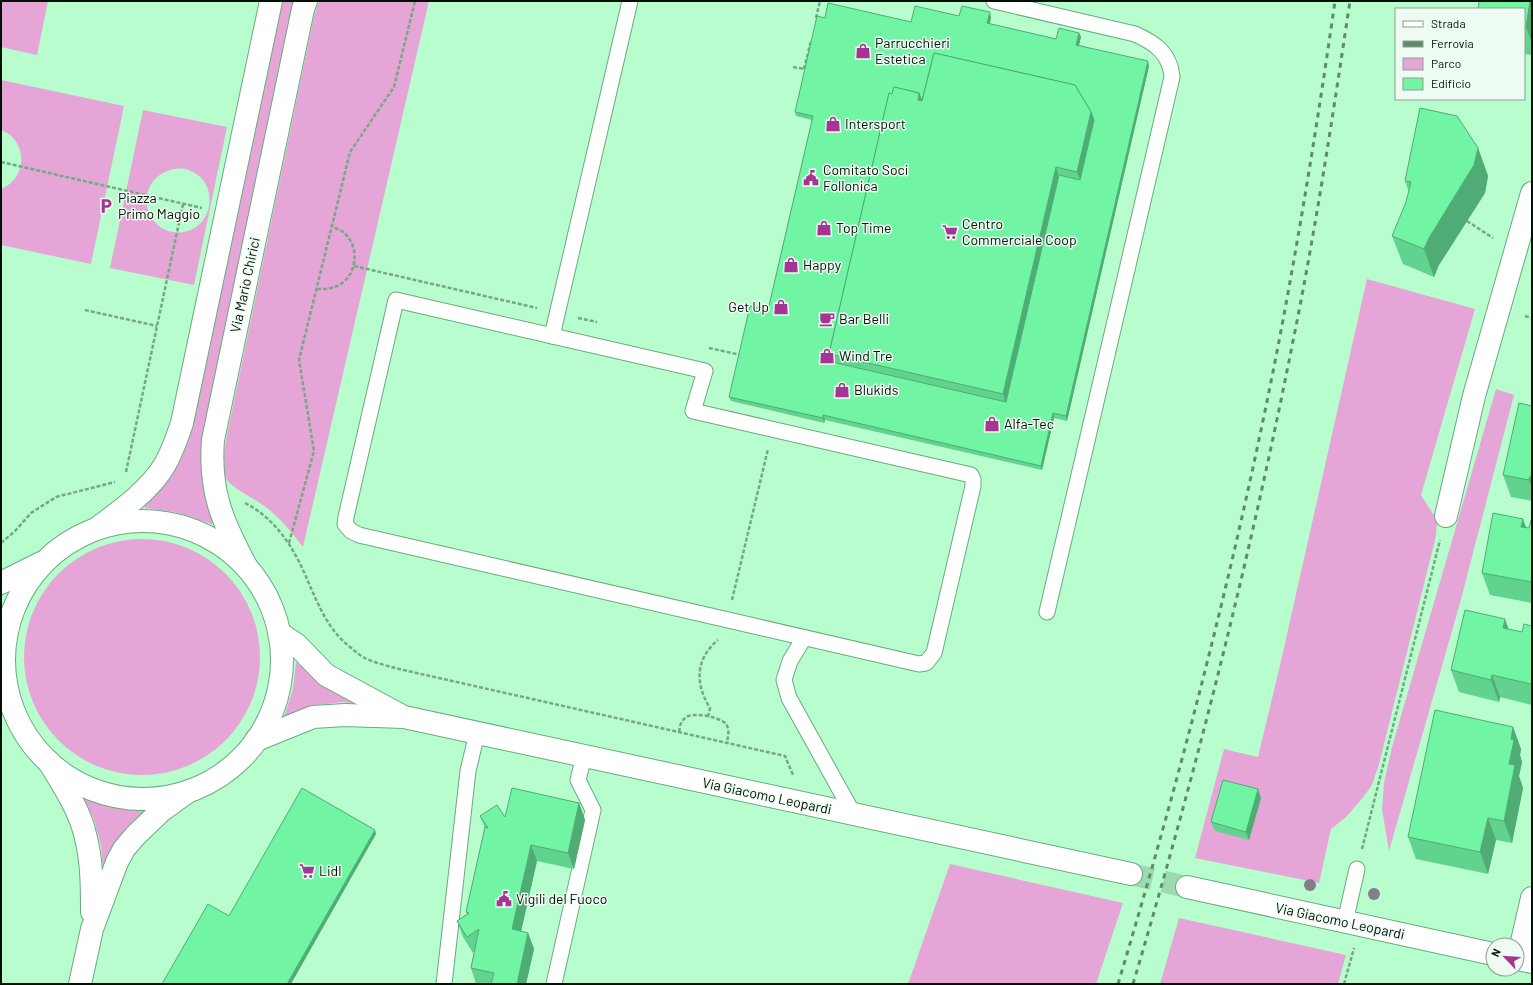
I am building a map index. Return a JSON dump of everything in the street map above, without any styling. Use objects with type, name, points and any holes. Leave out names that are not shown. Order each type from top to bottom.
[{"type":"main road","points":[[96,529],[122,510],[155,478],[164,467],[182,423],[271,1]]},
{"type":"main road","name":"Via Mario Chirici","points":[[246,566],[223,520],[214,488],[211,461],[213,440],[303,9],[306,1]]},
{"type":"main road","points":[[1446,516],[1474,396],[1532,193]]},
{"type":"main road","name":"Via Giacomo Leopardi","points":[[157,521],[197,531],[214,540],[231,552],[246,566],[261,586],[272,609],[279,633],[281,671],[273,707],[266,724],[245,754],[231,766],[201,786],[186,793],[164,797],[127,798],[89,788],[71,779],[49,762],[28,737],[6,695],[5,662],[9,624],[15,606],[24,589],[34,574],[62,547],[78,537],[96,529],[117,523],[157,521]]},
{"type":"main road","name":"Via Giacomo Leopardi","points":[[1,583],[47,560]]},
{"type":"main road","name":"Via Giacomo Leopardi","points":[[279,633],[297,645],[326,675],[404,717]]},
{"type":"main road","name":"Via Giacomo Leopardi","points":[[256,740],[314,717],[345,715],[404,717],[1131,874]]},
{"type":"main road","points":[[49,762],[75,808],[85,833],[90,856],[92,883],[92,929]]},
{"type":"main road","points":[[80,984],[92,929],[110,877],[124,849],[135,836],[162,811],[186,793]]},
{"type":"main road","name":"Via Giacomo Leopardi","points":[[1187,887],[1485,952]]},
{"type":"main road","points":[[1525,941],[1532,898]]},
{"type":"lane","points":[[552,336],[630,1]]},
{"type":"lane","points":[[994,1],[1135,34],[1147,39],[1166,56],[1171,67],[1172,77],[1047,612]]},
{"type":"lane","points":[[396,300],[552,336],[705,371],[693,411],[971,475],[973,479],[934,653],[926,663],[919,664],[804,638],[358,535],[351,531],[345,524],[346,517],[396,300]]},
{"type":"lane","points":[[804,638],[790,661],[784,680],[789,698],[854,815]]},
{"type":"lane","points":[[444,984],[468,771],[477,733]]},
{"type":"lane","points":[[554,984],[593,810],[578,780],[584,756]]},
{"type":"lane","points":[[1345,922],[1357,869]]},
{"type":"path","points":[[289,544],[314,451],[299,360],[350,152],[394,88],[415,1]]},
{"type":"path","points":[[815,24],[820,1]]},
{"type":"path","points":[[793,67],[806,70],[812,39]]},
{"type":"path","points":[[1,162],[226,213]]},
{"type":"path","points":[[126,472],[183,204]]},
{"type":"path","points":[[1467,221],[1486,234]]},
{"type":"path","points":[[317,289],[329,289],[340,285],[348,277],[354,266],[355,254],[351,242],[343,232],[332,226]]},
{"type":"path","points":[[85,310],[157,326]]},
{"type":"path","points":[[1525,316],[1532,318]]},
{"type":"path","points":[[708,717],[710,708],[702,695],[699,681],[700,667],[706,653],[723,635],[728,620],[772,429]]},
{"type":"path","points":[[1,543],[15,531],[31,513],[56,497],[117,482]]},
{"type":"path","points":[[214,488],[251,507],[269,520],[280,531],[301,564],[321,611],[334,632],[345,644],[364,658],[399,669],[785,756],[806,805]]},
{"type":"path","points":[[1357,869],[1446,516]]},
{"type":"path","points":[[679,732],[681,722],[693,714],[718,719],[726,724],[729,732],[727,743]]},
{"type":"path","points":[[1344,984],[1348,968]]},
{"type":"green space","points":[[1,1],[48,1],[37,55],[1,47]]},
{"type":"green space","points":[[281,1],[296,1],[202,460],[205,491],[214,522],[212,524],[175,512],[145,508],[144,506],[160,490],[178,463],[191,433]]},
{"type":"green space","points":[[319,1],[429,1],[303,547],[278,518],[260,503],[230,484],[225,476],[223,465],[227,435],[314,16]]},
{"type":"green space","points":[[1,80],[124,106],[91,264],[1,245],[1,189],[13,181],[16,177],[21,164],[21,157],[17,143],[8,133],[1,130]]},
{"type":"green space","points":[[143,110],[227,127],[194,285],[110,268]],"holes":[[[173,169],[185,169],[197,175],[205,183],[209,194],[209,206],[205,217],[198,226],[187,231],[173,232],[166,230],[155,223],[148,212],[147,194],[149,188],[161,174]]]},
{"type":"green space","points":[[1367,279],[1475,309],[1421,495],[1437,520],[1436,536],[1379,764],[1372,785],[1361,800],[1345,818],[1331,829],[1319,883],[1195,858],[1224,749],[1258,757]]},
{"type":"green space","points":[[1496,389],[1514,395],[1460,603],[1389,851],[1382,809],[1384,783],[1392,747]]},
{"type":"green space","points":[[130,539],[154,539],[176,544],[198,553],[226,573],[240,591],[251,612],[258,634],[260,657],[258,680],[251,702],[240,723],[226,741],[198,761],[176,770],[154,775],[130,775],[108,770],[86,761],[58,741],[38,713],[29,691],[24,669],[24,645],[29,623],[38,601],[58,573],[86,553],[108,544]]},
{"type":"green space","points":[[296,662],[327,687],[365,705],[343,702],[316,705],[284,717],[293,689]]},
{"type":"green space","points":[[81,795],[109,804],[145,809],[125,833],[104,878],[101,845],[94,820]]},
{"type":"green space","points":[[950,864],[1123,903],[1096,984],[908,984]]},
{"type":"green space","points":[[1179,918],[1346,955],[1338,984],[1160,984]]},
{"type":"building","points":[[1479,1],[1530,1],[1526,27],[1525,8],[1478,8]]},
{"type":"building","points":[[828,3],[911,22],[915,6],[959,16],[962,6],[990,12],[987,23],[1056,39],[1059,28],[1079,33],[1076,45],[1148,61],[1066,416],[1053,413],[1041,466],[823,415],[823,418],[729,397],[750,306],[768,310],[813,116],[795,112],[817,16],[825,18]],"holes":[[[934,53],[1075,85],[1094,120],[1080,180],[1059,175],[1006,402],[832,362],[829,354],[889,93],[892,94],[894,87],[919,93],[922,101]]]},
{"type":"building","points":[[934,53],[1075,85],[1091,112],[1077,172],[1056,167],[1003,394],[829,354],[889,93],[892,94],[894,87],[919,93],[918,100],[922,101]]},
{"type":"building","points":[[1420,108],[1457,116],[1478,148],[1474,165],[1429,238],[1424,249],[1392,236],[1406,202],[1411,182],[1405,181]]},
{"type":"building","points":[[1519,403],[1532,406],[1532,477],[1530,476],[1529,480],[1503,475]]},
{"type":"building","points":[[1493,513],[1523,519],[1521,527],[1529,528],[1532,520],[1532,582],[1482,573]]},
{"type":"building","points":[[1465,610],[1505,619],[1503,628],[1522,632],[1524,624],[1532,626],[1531,684],[1492,675],[1491,680],[1451,670]]},
{"type":"building","points":[[1435,710],[1513,727],[1511,739],[1514,740],[1509,764],[1515,765],[1504,821],[1488,818],[1480,852],[1408,837]]},
{"type":"building","points":[[1223,780],[1258,789],[1246,832],[1211,822]]},
{"type":"building","name":"Lidl","points":[[302,788],[375,830],[287,984],[162,984],[208,904],[229,916]]},
{"type":"building","name":"Vigili del Fuoco","points":[[512,788],[579,803],[568,853],[531,845],[512,929],[528,933],[517,984],[491,984],[494,973],[471,968],[479,929],[467,937],[457,921],[469,913],[466,912],[485,827],[488,828],[480,816],[497,805],[505,817]]},
{"type":"tunnel","points":[[1131,874],[1187,887]]},
{"type":"railway","points":[[1118,984],[1142,904],[1207,662],[1264,418],[1295,253],[1335,1]]},
{"type":"railway","points":[[1133,984],[1179,825],[1200,745],[1259,503],[1293,341],[1317,214],[1350,1]]},
{"type":"place","name":"Parrucchieri Estetica","points":[[863,51]]},
{"type":"place","name":"Intersport","points":[[833,124]]},
{"type":"place","name":"Comitato Soci Follonica","points":[[811,178]]},
{"type":"place","name":"Piazza Primo Maggio","points":[[106,206]]},
{"type":"place","name":"Top Time","points":[[824,228]]},
{"type":"place","name":"Centro Commerciale Coop","points":[[950,232]]},
{"type":"place","name":"Happy","points":[[791,265]]},
{"type":"place","name":"Get Up","points":[[781,307]]},
{"type":"place","name":"Bar Belli","points":[[827,319]]},
{"type":"place","name":"Wind Tre","points":[[827,356]]},
{"type":"place","name":"Blukids","points":[[842,390]]},
{"type":"place","name":"Alfa-Tec","points":[[992,424]]},
{"type":"place","name":"Lidl","points":[[307,871]]},
{"type":"place","name":"Vigili del Fuoco","points":[[504,899]]}]
